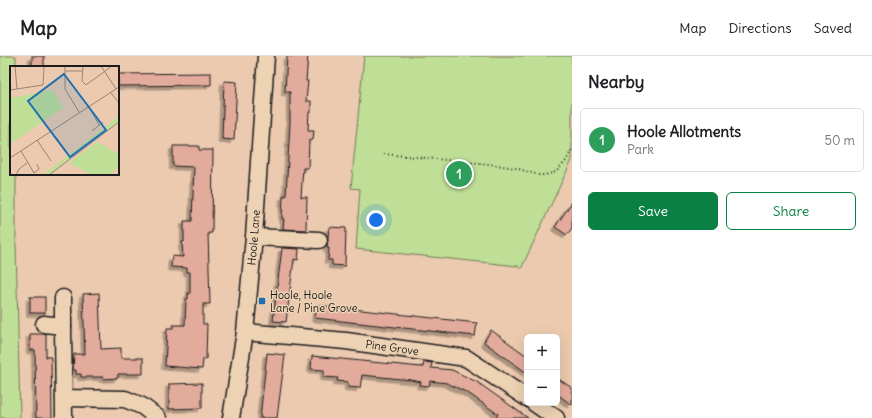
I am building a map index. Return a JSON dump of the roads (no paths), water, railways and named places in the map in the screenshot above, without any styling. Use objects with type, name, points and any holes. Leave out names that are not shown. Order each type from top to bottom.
[{"type":"street","name":"Hoole Lane","points":[[231,418],[244,332],[254,237],[266,56]]},
{"type":"street","points":[[254,237],[319,240]]},
{"type":"street","points":[[62,298],[64,418]]},
{"type":"street","points":[[44,324],[63,326]]},
{"type":"street","name":"Pine Grove","points":[[244,332],[346,341],[466,358],[524,396]]},
{"type":"street","points":[[64,398],[125,399],[142,406],[158,418]]},
{"type":"street","points":[[538,406],[556,418]]},
{"type":"place","name":"Hoole Allotments","points":[[459,174]]},
{"type":"place","name":"Hoole, Hoole Lane / Pine Grove","points":[[262,301]]}]
